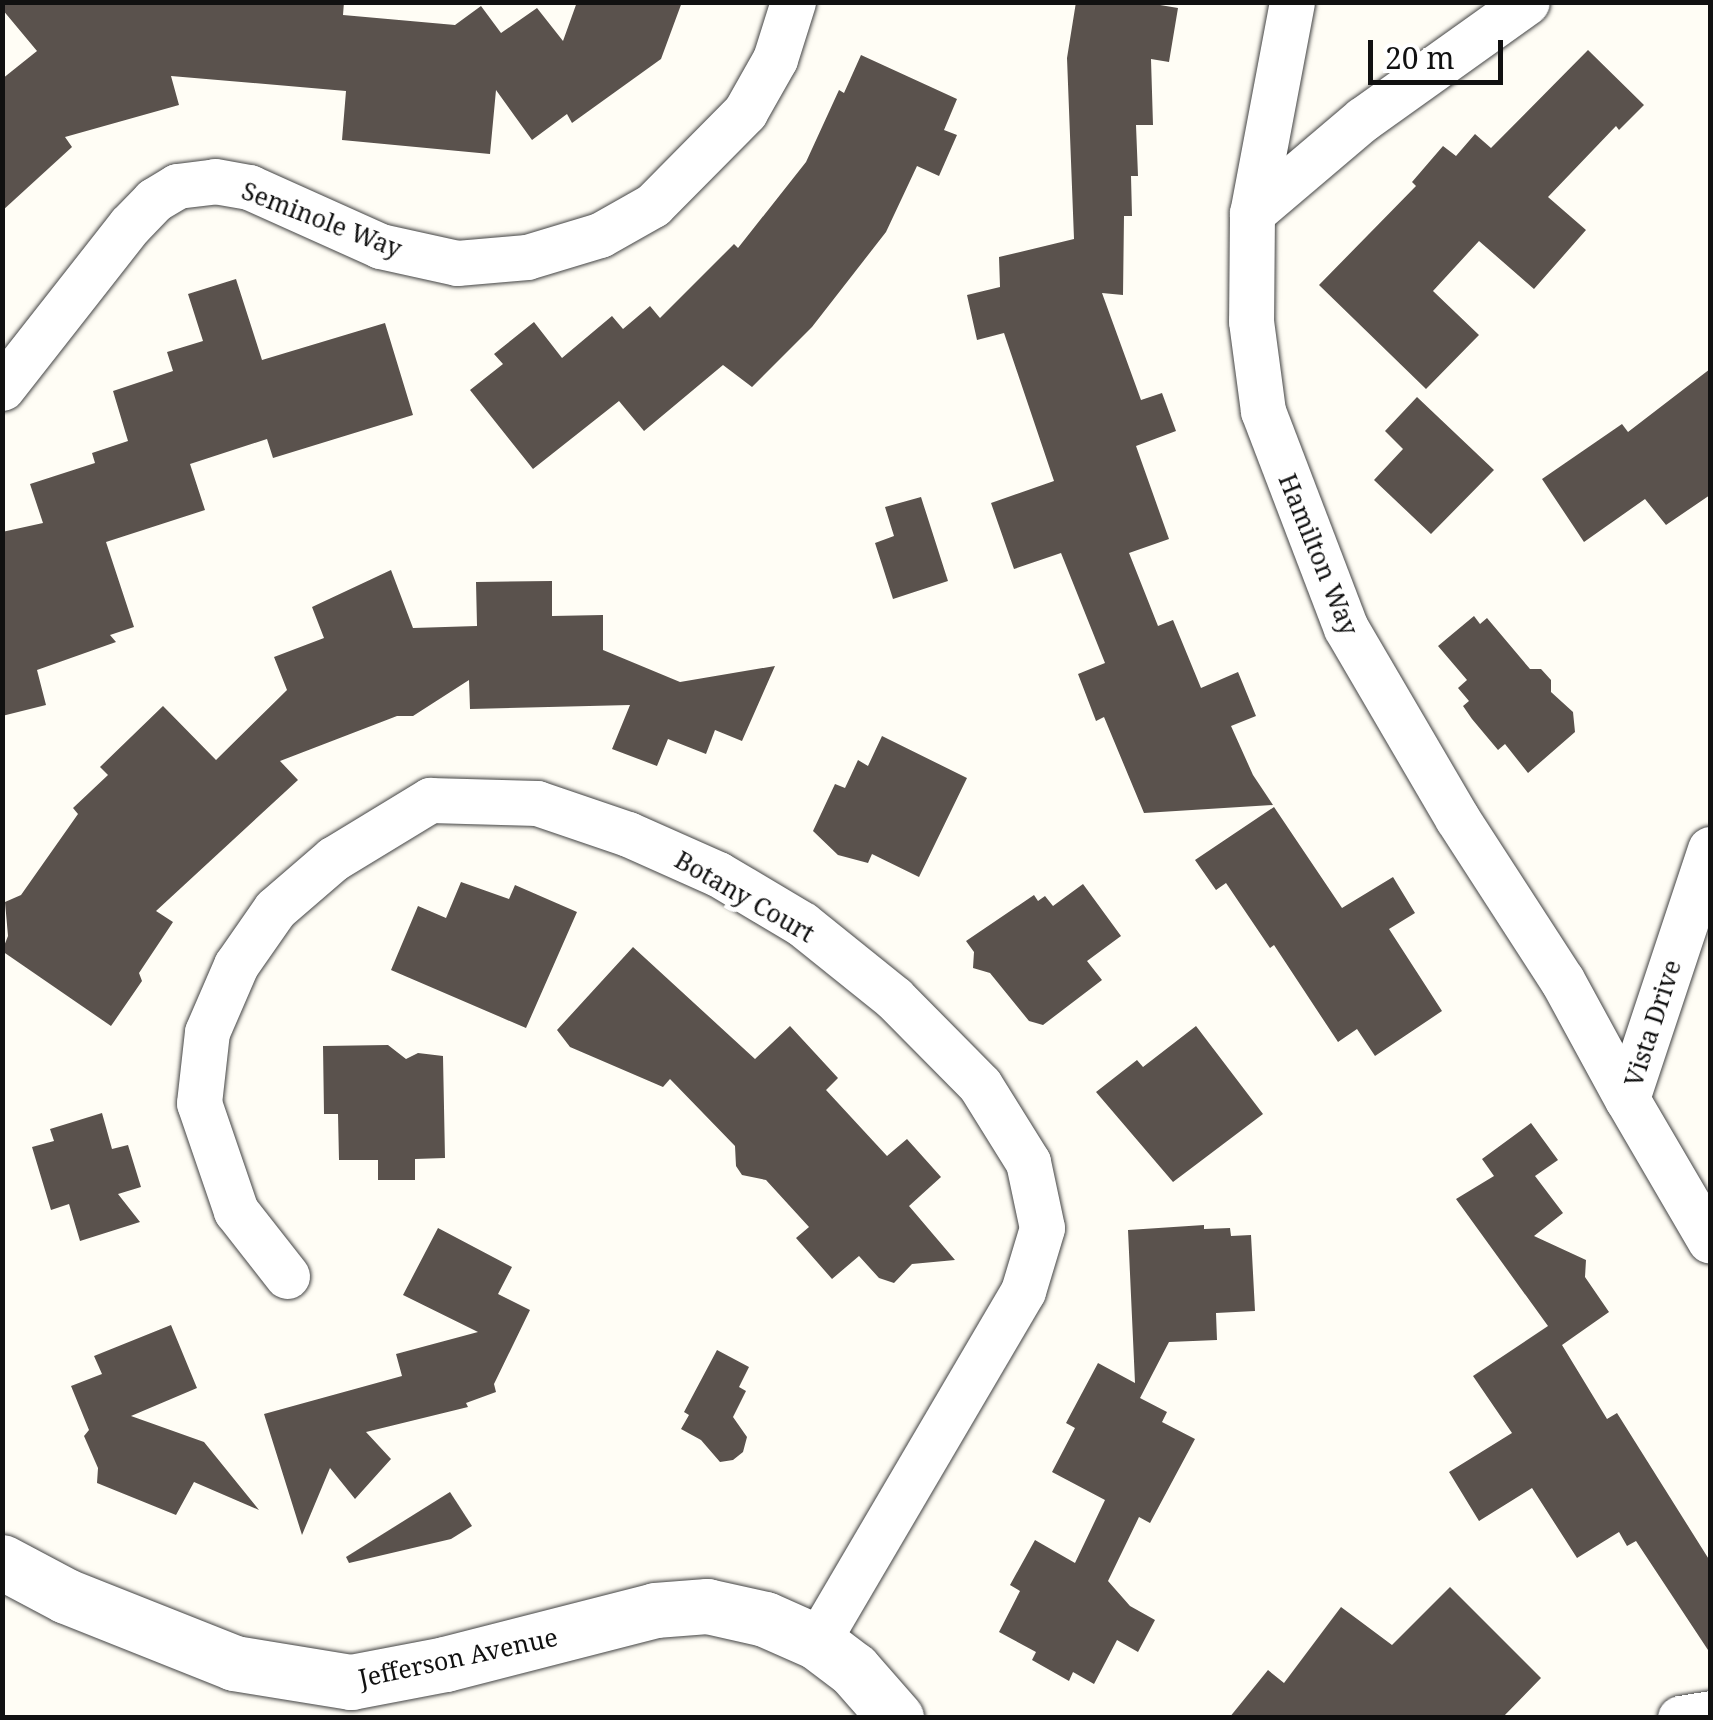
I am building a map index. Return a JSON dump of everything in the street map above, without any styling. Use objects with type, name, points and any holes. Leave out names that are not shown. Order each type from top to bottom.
[{"type":"street","name":"Seminole Way","points":[[2,388],[130,224],[154,200],[177,186],[215,181],[249,188],[380,246],[457,263],[527,257],[600,234],[653,205],[745,112],[775,59],[793,2]]},
{"type":"street","name":"Hamilton Way","points":[[1292,2],[1252,213],[1252,321],[1263,411],[1346,628],[1457,818],[1562,980],[1627,1099]]},
{"type":"street","points":[[1252,213],[1363,119],[1527,2]]},
{"type":"street","name":"Botany Court","points":[[287,1276],[236,1211],[199,1103],[208,1032],[236,965],[275,908],[333,860],[430,800],[537,804],[718,874],[802,924],[894,998],[980,1085],[1028,1162],[1042,1228],[1022,1291],[817,1642]]},
{"type":"street","name":"Vista Drive","points":[[1710,849],[1627,1099],[1710,1241]]},
{"type":"street","name":"Jefferson Avenue","points":[[2,1562],[66,1596],[234,1663],[351,1682],[445,1664],[655,1610],[707,1606],[765,1619],[817,1642],[854,1670],[896,1718]]},
{"type":"street","points":[[1680,1718],[1710,1713]]},
{"type":"building","points":[[2,2],[344,2],[343,15],[455,25],[481,6],[501,33],[537,8],[563,41],[577,2],[682,2],[661,59],[572,123],[567,114],[532,140],[496,90],[490,154],[342,140],[346,91],[171,76],[179,105],[65,137],[72,147],[2,211],[2,79],[37,51],[2,9]]},
{"type":"building","points":[[1076,2],[1142,2],[1178,8],[1169,62],[1151,59],[1153,125],[1136,125],[1138,176],[1131,176],[1132,216],[1124,216],[1123,295],[1102,293],[1141,400],[1162,393],[1176,431],[1136,446],[1169,539],[1129,553],[1158,626],[1173,620],[1201,688],[1238,672],[1256,716],[1231,726],[1253,775],[1273,805],[1144,813],[1104,717],[1096,721],[1078,674],[1105,663],[1061,553],[1014,569],[991,503],[1054,481],[1004,333],[977,340],[967,295],[1000,287],[999,257],[1074,239],[1067,58]]},
{"type":"building","points":[[1588,50],[1644,105],[1619,130],[1616,126],[1548,197],[1586,230],[1534,289],[1479,241],[1433,291],[1479,335],[1426,389],[1319,285],[1416,186],[1412,182],[1443,146],[1456,156],[1475,134],[1491,148]]},
{"type":"building","points":[[861,55],[957,99],[944,130],[957,135],[939,176],[917,166],[886,232],[812,327],[752,387],[723,365],[644,431],[619,401],[533,469],[470,390],[503,364],[494,354],[534,322],[562,358],[612,316],[623,329],[650,306],[660,318],[734,244],[738,248],[806,162],[839,90],[844,93]]},
{"type":"building","points":[[236,279],[262,360],[385,323],[413,415],[273,458],[267,439],[190,464],[205,510],[106,542],[134,627],[110,635],[116,642],[37,670],[46,705],[2,716],[2,532],[43,523],[30,484],[95,463],[92,453],[128,441],[113,391],[173,371],[167,352],[203,341],[188,294]]},
{"type":"building","points":[[1710,369],[1710,495],[1666,525],[1645,499],[1584,542],[1542,479],[1622,424],[1628,432]]},
{"type":"building","points":[[1417,397],[1494,470],[1431,534],[1374,480],[1403,449],[1385,431]]},
{"type":"building","points":[[921,497],[948,581],[893,599],[875,543],[894,536],[885,507]]},
{"type":"building","points":[[391,570],[413,628],[477,626],[476,582],[552,581],[552,616],[603,615],[603,650],[680,682],[775,666],[742,741],[715,730],[706,754],[668,739],[657,766],[612,749],[630,705],[470,709],[469,680],[413,716],[397,716],[280,761],[298,780],[156,911],[173,922],[139,973],[142,981],[111,1026],[2,951],[8,936],[5,902],[21,895],[78,814],[73,808],[108,775],[100,767],[163,706],[216,760],[287,690],[274,657],[324,638],[312,607]]},
{"type":"building","points":[[1474,616],[1480,624],[1487,618],[1530,669],[1541,669],[1551,680],[1551,692],[1573,712],[1575,732],[1528,773],[1505,744],[1498,750],[1472,719],[1463,706],[1469,701],[1458,688],[1467,680],[1438,646]]},
{"type":"building","points":[[882,736],[967,778],[919,877],[872,854],[868,863],[838,855],[813,831],[835,784],[845,788],[858,760],[868,766]]},
{"type":"building","points":[[1274,807],[1342,908],[1393,877],[1415,913],[1389,929],[1442,1011],[1375,1056],[1357,1029],[1338,1042],[1274,945],[1270,948],[1226,883],[1216,890],[1195,860]]},
{"type":"building","points":[[461,882],[509,899],[515,885],[577,912],[526,1028],[391,970],[418,906],[446,918]]},
{"type":"building","points":[[1083,884],[1121,936],[1087,961],[1102,980],[1043,1025],[1029,1021],[990,973],[973,968],[974,952],[966,941],[1034,895],[1038,901],[1045,896],[1053,906]]},
{"type":"building","points":[[633,947],[755,1059],[790,1026],[838,1078],[826,1090],[887,1156],[907,1139],[941,1177],[909,1206],[955,1260],[912,1264],[894,1283],[879,1278],[859,1256],[832,1279],[796,1238],[809,1227],[766,1180],[742,1175],[736,1166],[735,1146],[670,1079],[663,1087],[570,1047],[557,1030]]},
{"type":"building","points":[[1196,1026],[1263,1114],[1173,1182],[1096,1092],[1137,1060],[1143,1067]]},
{"type":"building","points":[[388,1045],[406,1059],[418,1053],[443,1056],[445,1158],[415,1159],[415,1180],[378,1180],[378,1160],[339,1160],[338,1114],[324,1114],[323,1046]]},
{"type":"building","points":[[102,1113],[112,1149],[128,1145],[141,1187],[118,1194],[140,1222],[80,1241],[69,1204],[51,1210],[32,1147],[54,1141],[50,1129]]},
{"type":"building","points":[[1531,1123],[1558,1160],[1535,1176],[1563,1213],[1534,1236],[1586,1260],[1585,1277],[1609,1312],[1562,1345],[1607,1419],[1617,1413],[1710,1561],[1710,1653],[1636,1541],[1627,1546],[1619,1532],[1577,1558],[1532,1488],[1479,1521],[1449,1472],[1512,1433],[1473,1376],[1548,1326],[1456,1199],[1494,1176],[1482,1159]]},
{"type":"building","points":[[1204,1225],[1204,1229],[1230,1228],[1231,1236],[1251,1235],[1255,1311],[1216,1313],[1217,1340],[1169,1342],[1140,1398],[1167,1412],[1162,1422],[1195,1439],[1150,1523],[1139,1517],[1108,1581],[1130,1606],[1155,1620],[1138,1652],[1117,1640],[1094,1684],[1073,1672],[1069,1681],[1032,1660],[1036,1652],[999,1632],[1020,1591],[1010,1585],[1035,1540],[1075,1563],[1105,1500],[1052,1472],[1075,1428],[1066,1423],[1098,1363],[1135,1383],[1128,1230]]},
{"type":"building","points":[[438,1228],[512,1267],[498,1294],[530,1310],[494,1384],[496,1392],[466,1403],[468,1407],[366,1432],[391,1459],[355,1499],[330,1468],[302,1535],[264,1414],[402,1376],[396,1354],[478,1332],[403,1295]]},
{"type":"building","points":[[171,1325],[197,1388],[131,1416],[204,1442],[259,1510],[194,1482],[176,1515],[97,1483],[98,1468],[84,1436],[89,1430],[71,1386],[102,1374],[94,1356]]},
{"type":"building","points":[[717,1350],[749,1367],[739,1387],[746,1391],[733,1417],[747,1437],[743,1452],[733,1460],[720,1462],[701,1440],[681,1429],[689,1415],[684,1412]]},
{"type":"building","points":[[450,1492],[472,1526],[451,1539],[349,1563],[346,1557]]},
{"type":"building","points":[[1450,1587],[1541,1678],[1502,1718],[1229,1718],[1268,1670],[1284,1683],[1341,1607],[1392,1645]]}]
